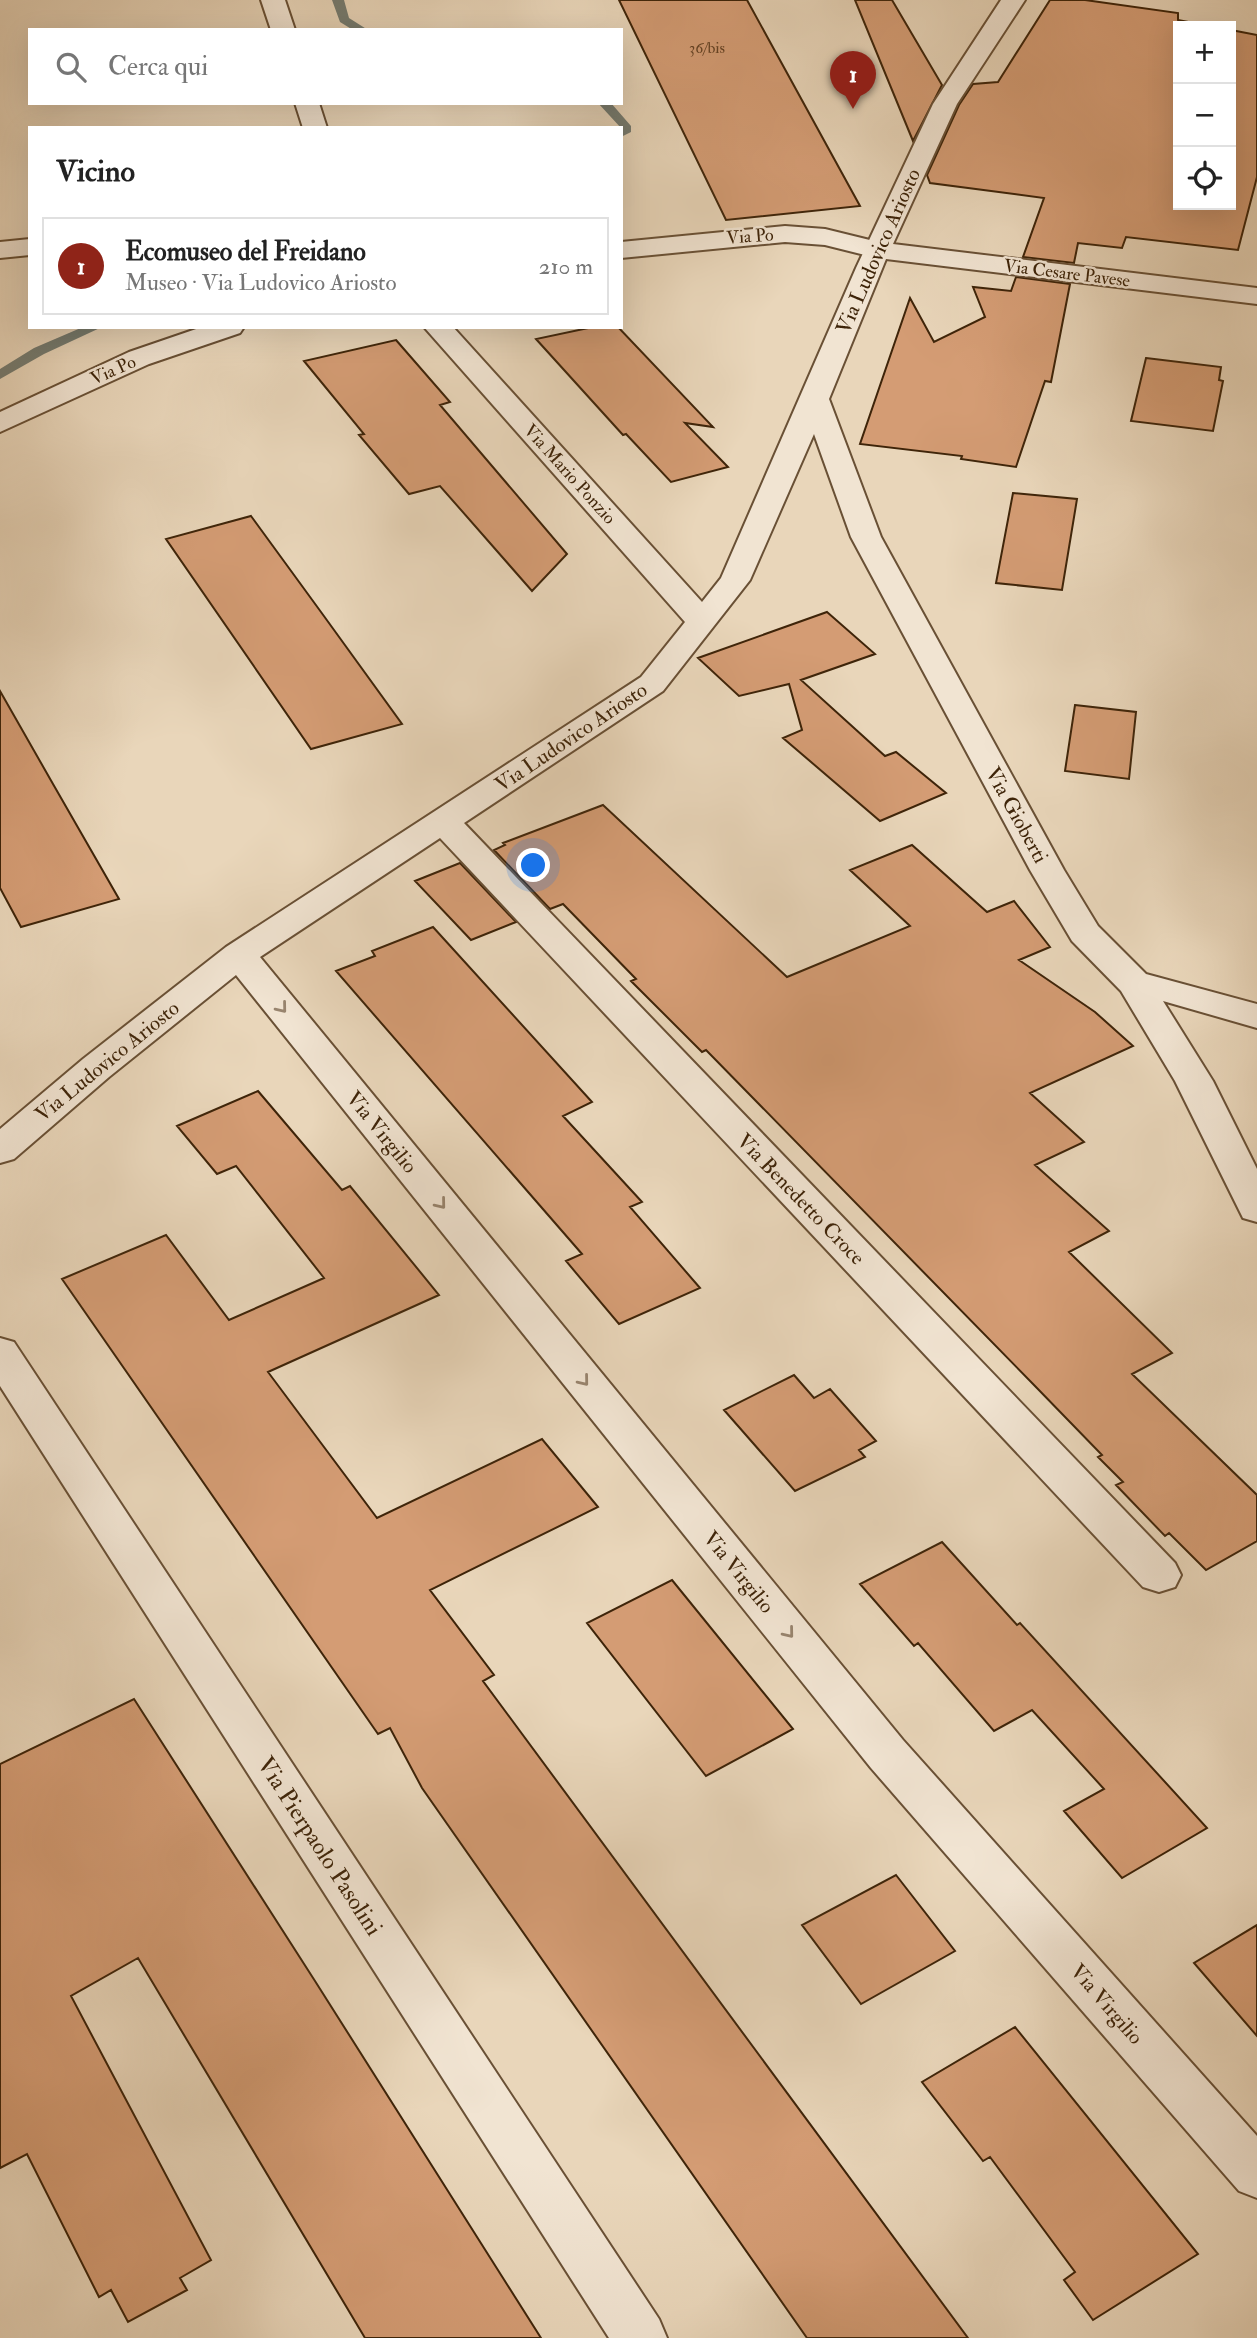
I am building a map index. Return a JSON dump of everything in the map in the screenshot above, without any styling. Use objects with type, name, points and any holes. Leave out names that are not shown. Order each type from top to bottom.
[{"type":"street","points":[[273,0],[282,28]]},
{"type":"street","name":"Via Ludovico Ariosto","points":[[0,1150],[96,1068],[239,955],[652,684],[735,580],[877,250],[945,104],[1013,0]]},
{"type":"street","points":[[308,105],[314,126]]},
{"type":"street","name":"Via Po","points":[[623,250],[785,234],[825,237],[877,250]]},
{"type":"street","points":[[0,250],[28,247]]},
{"type":"street","name":"Via Cesare Pavese","points":[[877,250],[1257,296]]},
{"type":"street","name":"Via Po","points":[[0,423],[139,358],[224,329]]},
{"type":"street","name":"Via Mario Ponzio","points":[[440,329],[702,621]]},
{"type":"street","name":"Via Gioberti","points":[[815,399],[866,537],[1047,870],[1085,933],[1134,983],[1194,1081],[1257,1208]]},
{"type":"street","name":"Via Benedetto Croce","points":[[444,822],[1159,1575]]},
{"type":"street","name":"Via Virgilio","points":[[239,955],[887,1754],[1257,2174]]},
{"type":"street","points":[[1134,983],[1188,995],[1257,1016]]},
{"type":"street","name":"Via Pierpaolo Pasolini","points":[[0,1353],[640,2338]]},
{"type":"building","points":[[619,0],[747,0],[860,206],[726,220]]},
{"type":"building","points":[[855,0],[892,0],[942,85],[913,141]]},
{"type":"building","points":[[1050,0],[1085,0],[1178,13],[1178,20],[1183,21],[1173,21],[1173,210],[1236,210],[1236,31],[1257,35],[1257,177],[1238,250],[1126,237],[1122,248],[1078,243],[1074,263],[1023,257],[1044,198],[930,183],[927,175],[959,105],[973,84],[998,82]]},
{"type":"building","points":[[1016,277],[1070,284],[1051,382],[1045,381],[1016,467],[961,459],[962,456],[860,444],[910,298],[934,342],[985,317],[973,287],[1011,291]]},
{"type":"building","points":[[584,329],[620,329],[713,427],[685,423],[728,467],[671,482],[626,434],[623,435],[536,339]]},
{"type":"building","points":[[396,340],[450,402],[440,405],[567,554],[532,591],[440,486],[409,494],[359,435],[364,434],[304,361]]},
{"type":"building","points":[[1146,358],[1221,367],[1219,380],[1223,381],[1213,431],[1131,421]]},
{"type":"building","points":[[1013,493],[1077,499],[1062,590],[996,583]]},
{"type":"building","points":[[251,516],[402,724],[311,749],[166,539]]},
{"type":"building","points":[[827,612],[875,654],[801,680],[885,756],[896,752],[946,793],[880,821],[783,738],[802,730],[789,684],[739,696],[698,658]]},
{"type":"building","points":[[0,691],[119,899],[21,927],[0,888]]},
{"type":"building","points":[[1075,705],[1136,712],[1129,779],[1065,771]]},
{"type":"building","points":[[603,805],[787,977],[910,926],[850,870],[912,845],[987,912],[1014,901],[1050,947],[1019,960],[1095,1012],[1133,1046],[1030,1093],[1084,1142],[1035,1165],[1109,1231],[1069,1252],[1172,1353],[1132,1374],[1257,1495],[1257,1541],[1206,1570],[1169,1533],[1165,1536],[1116,1485],[1123,1482],[1098,1457],[1102,1455],[1034,1385],[706,1050],[702,1052],[631,981],[636,979],[563,904],[550,909],[494,850],[505,845],[503,843]]},
{"type":"building","points":[[460,863],[516,922],[471,940],[415,881]]},
{"type":"building","points":[[433,927],[592,1102],[563,1116],[642,1202],[630,1207],[700,1288],[619,1324],[566,1261],[582,1254],[336,971],[375,956],[372,951]]},
{"type":"building","points":[[258,1091],[342,1190],[350,1186],[439,1295],[268,1372],[377,1518],[542,1439],[598,1507],[430,1590],[494,1675],[483,1681],[968,2338],[807,2338],[422,1788],[390,1728],[378,1734],[62,1279],[166,1235],[229,1320],[324,1278],[236,1166],[217,1174],[177,1126]]},
{"type":"building","points":[[794,1375],[814,1398],[830,1389],[876,1441],[859,1450],[865,1457],[795,1491],[724,1410]]},
{"type":"building","points":[[942,1542],[1017,1625],[1020,1623],[1207,1828],[1122,1878],[1064,1811],[1104,1789],[1032,1710],[994,1731],[918,1643],[914,1646],[860,1584]]},
{"type":"building","points":[[672,1580],[793,1729],[706,1776],[587,1623]]},
{"type":"building","points":[[134,1699],[541,2338],[365,2338],[138,1958],[71,1996],[211,2260],[180,2278],[187,2290],[128,2322],[111,2290],[99,2297],[27,2154],[0,2168],[0,1764]]},
{"type":"building","points":[[896,1875],[955,1951],[861,2004],[802,1925]]},
{"type":"building","points":[[1257,1925],[1257,2036],[1194,1963]]},
{"type":"building","points":[[1015,2027],[1198,2254],[1093,2320],[1064,2280],[1075,2272],[990,2157],[983,2161],[922,2082]]},
{"type":"waterway","points":[[338,0],[344,20],[358,28]]},
{"type":"waterway","points":[[606,105],[627,129],[623,132]]},
{"type":"waterway","points":[[0,375],[39,351],[90,329]]},
{"type":"place","name":"Ecomuseo del Freidano","points":[[853,109]]}]
